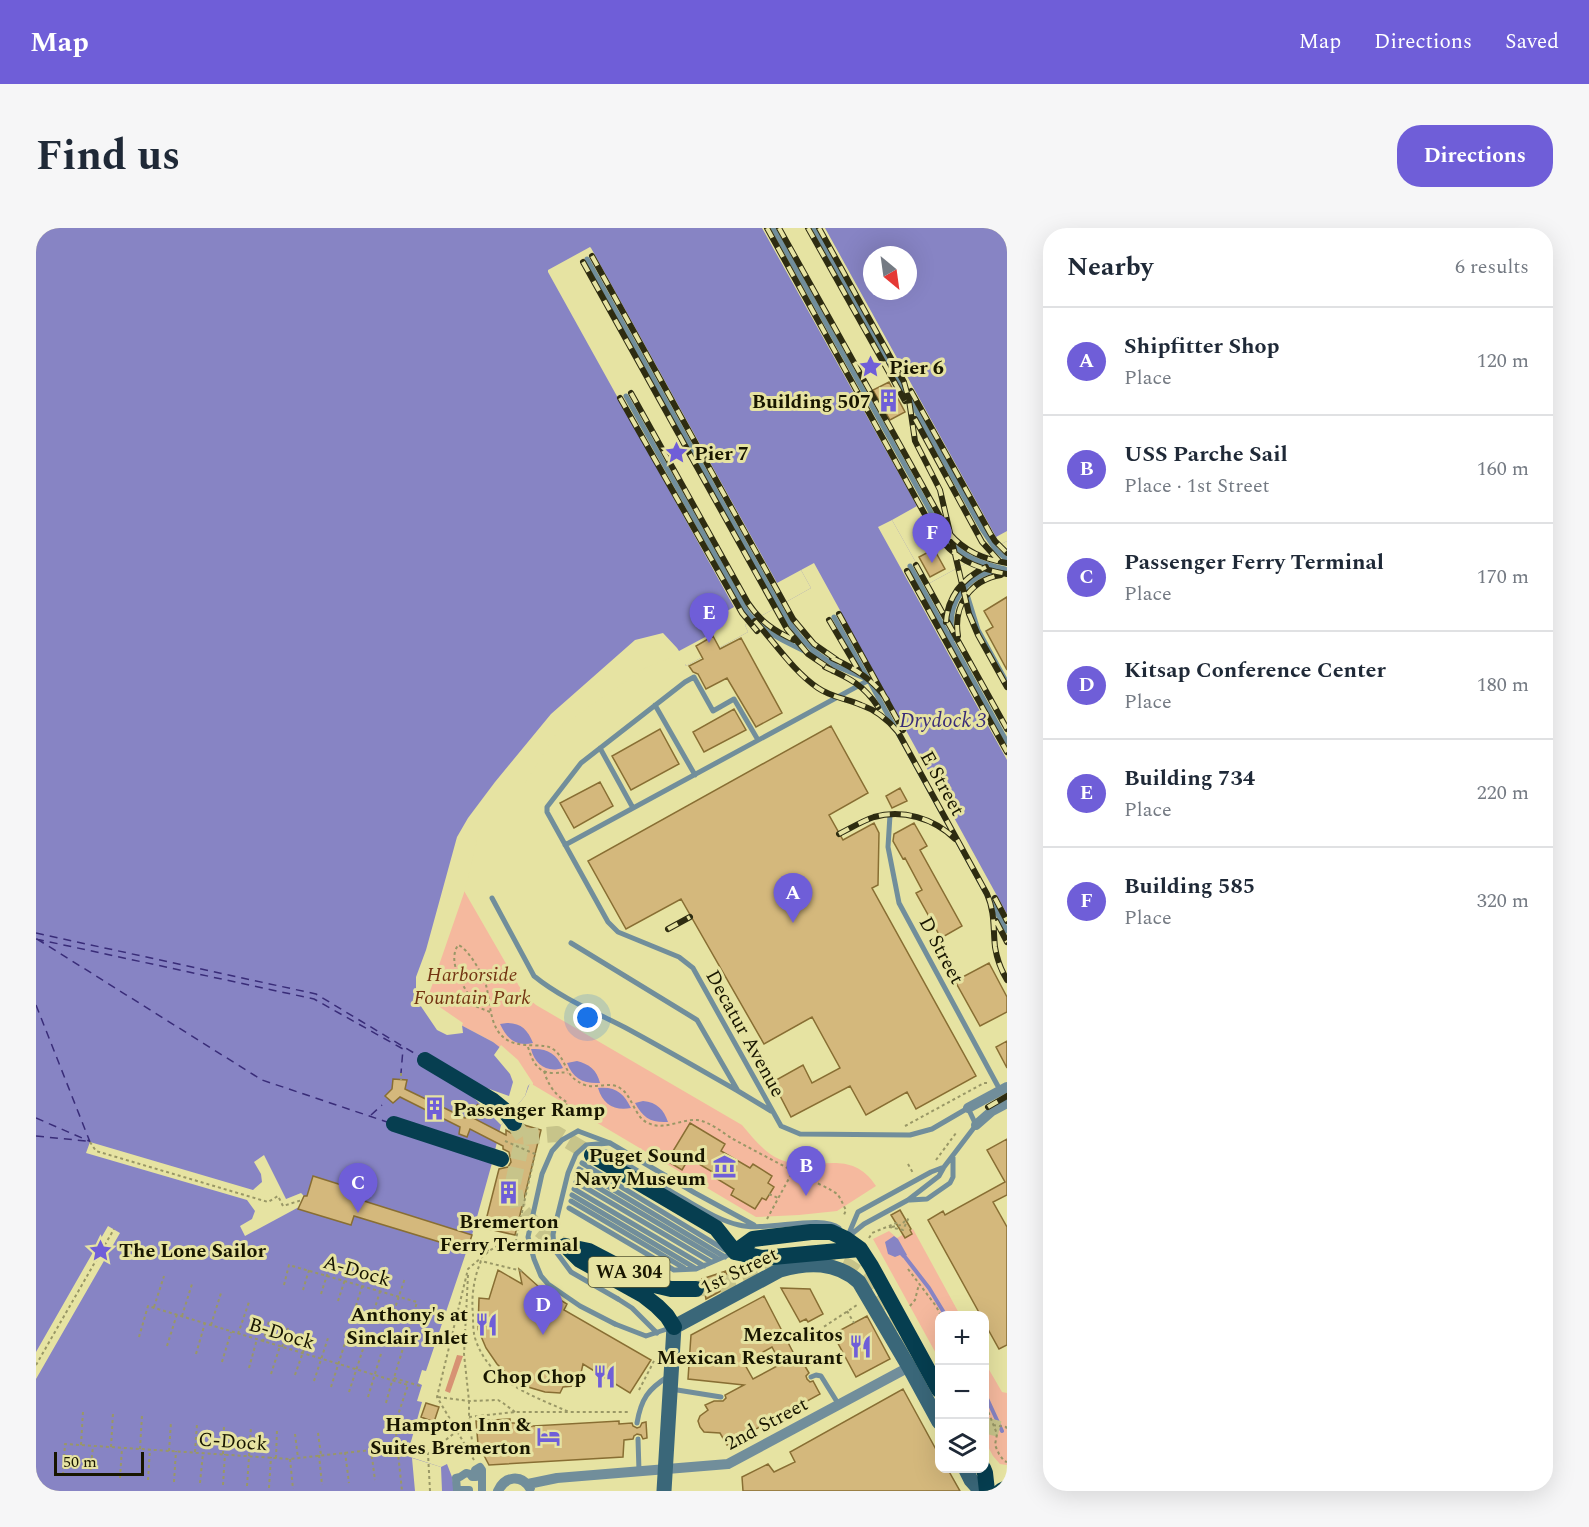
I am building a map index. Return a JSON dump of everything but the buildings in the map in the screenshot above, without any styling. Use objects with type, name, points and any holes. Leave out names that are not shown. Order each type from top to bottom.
[{"type":"highway","points":[[425,1060],[492,1100],[514,1123]]},
{"type":"highway","points":[[394,1124],[501,1159]]},
{"type":"highway","points":[[586,1165],[716,1228],[730,1251]]},
{"type":"highway","name":"WA 304","points":[[730,1251],[753,1239],[812,1232],[831,1232],[836,1250]]},
{"type":"highway","points":[[836,1250],[864,1244],[872,1266],[935,1383]]},
{"type":"highway","name":"WA 304","points":[[674,1327],[657,1306],[580,1260],[565,1246],[589,1251],[654,1285],[671,1289],[696,1289]]},
{"type":"highway","points":[[987,1491],[985,1473],[990,1465]]},
{"type":"highway","points":[[1001,1491],[1007,1488]]},
{"type":"main road","name":"1st Street","points":[[674,1327],[780,1270],[809,1264],[836,1250]]},
{"type":"main road","points":[[836,1250],[840,1269],[859,1282],[937,1419]]},
{"type":"main road","points":[[664,1491],[674,1327]]},
{"type":"main road","points":[[968,1473],[981,1491]]},
{"type":"street","points":[[968,1108],[1001,1087]]},
{"type":"street","points":[[976,1125],[1007,1102]]},
{"type":"street","name":"2nd Street","points":[[498,1491],[502,1484],[512,1478],[524,1481],[530,1488],[557,1479],[728,1464],[909,1367]]},
{"type":"street","points":[[469,1491],[457,1490],[456,1478],[466,1473],[476,1477],[475,1470],[480,1467],[482,1491]]},
{"type":"street","name":"2nd Street","points":[[538,1491],[557,1479]]},
{"type":"lane","points":[[773,228],[943,534],[957,549],[970,558],[1006,569]]},
{"type":"lane","points":[[814,228],[982,529],[996,550],[1007,560]]},
{"type":"lane","points":[[587,259],[785,616],[808,647],[835,665]]},
{"type":"lane","points":[[626,396],[751,617],[772,635],[869,680]]},
{"type":"lane","points":[[910,566],[1007,742]]},
{"type":"lane","points":[[958,652],[952,636],[951,621],[956,601],[971,582],[982,575],[1006,569]]},
{"type":"lane","points":[[965,588],[978,630],[1007,683]]},
{"type":"lane","name":"E Street","points":[[834,617],[1007,931]]},
{"type":"lane","name":"Decatur Avenue","points":[[758,740],[734,699],[713,711],[693,677],[581,763],[547,807],[547,812],[608,922],[618,932],[679,957],[693,968],[781,1126],[800,1134],[910,1134],[932,1129],[968,1108]]},
{"type":"lane","points":[[565,845],[869,680]]},
{"type":"lane","points":[[656,705],[695,774]]},
{"type":"lane","points":[[600,748],[633,808]]},
{"type":"lane","name":"D Street","points":[[890,814],[888,847],[899,903],[1001,1087]]},
{"type":"lane","points":[[492,898],[534,976],[543,983],[772,1111]]},
{"type":"lane","points":[[571,943],[697,1020],[738,1090]]},
{"type":"lane","points":[[836,1250],[864,1224],[908,1200],[939,1176],[976,1125],[968,1108]]},
{"type":"lane","points":[[674,1327],[646,1336],[615,1324],[580,1306],[548,1284],[541,1276],[528,1237],[542,1174],[552,1150],[562,1140],[578,1131],[610,1143],[758,1227]]},
{"type":"lane","points":[[610,1143],[586,1145],[576,1154],[568,1173],[554,1234],[554,1249],[571,1272],[632,1308],[657,1333]]},
{"type":"lane","points":[[908,1200],[927,1199],[950,1183],[953,1177],[953,1156]]},
{"type":"lane","points":[[586,1165],[696,1206],[740,1226],[772,1227],[815,1222],[835,1225],[839,1228],[836,1250]]},
{"type":"lane","points":[[586,1165],[730,1251]]},
{"type":"lane","points":[[586,1165],[730,1251]]},
{"type":"lane","name":"WA 304","points":[[586,1165],[718,1259]]},
{"type":"lane","name":"WA 304","points":[[586,1165],[711,1262]]},
{"type":"lane","points":[[836,1250],[858,1212],[944,1167]]},
{"type":"lane","name":"WA 304","points":[[571,1198],[674,1270],[696,1269],[730,1251]]},
{"type":"lane","name":"WA 304","points":[[571,1198],[704,1266]]},
{"type":"lane","name":"WA 304","points":[[571,1198],[696,1269]]},
{"type":"lane","name":"WA 304","points":[[571,1198],[685,1269]]},
{"type":"lane","points":[[811,1377],[821,1376],[839,1405]]},
{"type":"lane","points":[[637,1423],[643,1401],[654,1385],[670,1382],[721,1397]]},
{"type":"lane","points":[[638,1439],[639,1471]]},
{"type":"path","points":[[490,1012],[476,1006],[462,981],[454,962],[454,952],[458,945],[463,946],[469,954],[485,983],[490,1012],[499,1033],[507,1040],[517,1045],[553,1048],[563,1060],[568,1073],[576,1081],[588,1086],[611,1085],[620,1088],[627,1094],[639,1116],[647,1123],[663,1126],[698,1120],[708,1125],[836,1193],[846,1210],[844,1215]]},
{"type":"path","points":[[528,1046],[536,1066],[544,1071],[568,1073]]},
{"type":"path","points":[[544,1071],[547,1083],[560,1098],[568,1103],[566,1106]]},
{"type":"path","points":[[401,1073],[401,1080]]},
{"type":"path","points":[[902,1127],[984,1083],[1001,1087]]},
{"type":"path","points":[[929,1164],[937,1160],[956,1133]]},
{"type":"path","points":[[475,1460],[437,1397],[468,1269],[489,1251],[504,1242],[517,1245],[516,1239],[535,1154],[506,1141]]},
{"type":"path","points":[[90,1142],[96,1151],[268,1202],[278,1196],[283,1206],[302,1200]]},
{"type":"path","points":[[908,1164],[913,1173]]},
{"type":"path","points":[[907,1176],[921,1168]]},
{"type":"path","points":[[766,1220],[793,1171]]},
{"type":"path","points":[[769,1194],[778,1198]]},
{"type":"path","points":[[909,1217],[903,1230],[889,1227],[901,1226],[909,1217]]},
{"type":"path","points":[[864,1244],[872,1233],[899,1222]]},
{"type":"path","points":[[36,1365],[114,1229]]},
{"type":"path","points":[[470,1241],[489,1251]]},
{"type":"path","points":[[321,1294],[333,1256]]},
{"type":"path","points":[[338,1301],[351,1261]]},
{"type":"path","points":[[522,1270],[481,1261],[472,1297],[474,1336],[493,1370],[504,1379],[531,1396],[569,1412]]},
{"type":"path","name":"A-Dock","points":[[284,1285],[290,1264],[417,1302],[393,1380]]},
{"type":"path","points":[[356,1306],[368,1267]]},
{"type":"path","points":[[468,1269],[464,1354],[475,1460],[473,1468]]},
{"type":"path","points":[[908,1269],[939,1311]]},
{"type":"path","points":[[303,1290],[309,1270]]},
{"type":"path","points":[[374,1311],[386,1272]]},
{"type":"path","points":[[154,1307],[164,1276]]},
{"type":"path","points":[[392,1317],[405,1278]]},
{"type":"path","points":[[182,1316],[192,1284]]},
{"type":"path","points":[[909,1308],[915,1300],[919,1284]]},
{"type":"path","points":[[211,1325],[220,1293]]},
{"type":"path","points":[[238,1334],[249,1302]]},
{"type":"path","points":[[819,1330],[862,1302]]},
{"type":"path","name":"B-Dock","points":[[139,1337],[148,1305],[408,1386],[395,1424],[398,1447]]},
{"type":"path","points":[[848,1311],[854,1323]]},
{"type":"path","points":[[167,1346],[177,1314]]},
{"type":"path","points":[[263,1342],[268,1322]]},
{"type":"path","points":[[196,1354],[206,1323]]},
{"type":"path","points":[[272,1374],[288,1328]]},
{"type":"path","points":[[222,1362],[231,1332]]},
{"type":"path","points":[[295,1375],[310,1332]]},
{"type":"path","points":[[314,1381],[328,1338]]},
{"type":"path","points":[[249,1368],[257,1340]]},
{"type":"path","points":[[331,1387],[345,1343]]},
{"type":"path","points":[[349,1392],[363,1349]]},
{"type":"path","points":[[368,1397],[381,1354]]},
{"type":"path","points":[[386,1403],[393,1380],[420,1386]]},
{"type":"path","points":[[437,1397],[469,1401],[498,1400],[515,1412]]},
{"type":"path","points":[[81,1445],[83,1411]]},
{"type":"path","points":[[469,1417],[515,1412],[630,1412]]},
{"type":"path","points":[[111,1447],[113,1413]]},
{"type":"path","points":[[989,1414],[997,1434],[995,1445],[1001,1457],[1007,1462]]},
{"type":"path","points":[[140,1449],[142,1415]]},
{"type":"path","points":[[169,1451],[171,1422]]},
{"type":"path","points":[[195,1452],[197,1424]]},
{"type":"path","points":[[993,1425],[1007,1429]]},
{"type":"path","points":[[223,1485],[224,1426]]},
{"type":"path","points":[[247,1486],[251,1427]]},
{"type":"path","points":[[276,1458],[277,1429]]},
{"type":"path","points":[[430,1491],[428,1454],[457,1431]]},
{"type":"path","points":[[318,1433],[322,1485]]},
{"type":"path","points":[[295,1434],[298,1458]]},
{"type":"path","name":"C-Dock","points":[[63,1474],[66,1444],[276,1458],[298,1458],[398,1447]]},
{"type":"path","points":[[90,1476],[93,1446]]},
{"type":"path","points":[[398,1447],[402,1491]]},
{"type":"path","points":[[120,1478],[122,1448]]},
{"type":"path","points":[[148,1480],[150,1449]]},
{"type":"path","points":[[371,1449],[375,1480]]},
{"type":"path","points":[[174,1482],[176,1451]]},
{"type":"path","points":[[345,1452],[349,1483]]},
{"type":"path","points":[[200,1483],[203,1453]]},
{"type":"path","points":[[269,1488],[271,1457]]},
{"type":"path","points":[[990,1465],[1001,1457]]},
{"type":"path","points":[[290,1458],[293,1489]]},
{"type":"green space","name":"Harborside Fountain Park","points":[[463,889],[519,986],[536,1005],[742,1125],[764,1149],[779,1159],[792,1163],[831,1163],[854,1167],[866,1174],[876,1186],[837,1211],[756,1217],[530,1083],[493,1042],[459,1024],[428,1002],[426,990]]},
{"type":"green space","points":[[913,1229],[958,1311],[935,1311],[935,1352],[873,1239],[889,1231],[897,1238]]},
{"type":"green space","points":[[989,1370],[1002,1392],[1007,1393],[1007,1465],[1000,1464],[989,1448]]},
{"type":"shaded area","points":[[457,1355],[463,1356],[450,1393],[445,1391]]},
{"type":"water","name":"Drydock 3","points":[[36,228],[1007,228],[1007,541],[928,584],[892,520],[878,527],[1007,760],[1007,914],[814,563],[801,570],[811,588],[745,625],[748,632],[686,666],[680,655],[644,665],[558,724],[477,827],[426,990],[428,1002],[459,1024],[502,1049],[530,1083],[525,1096],[501,1125],[472,1235],[426,1371],[422,1370],[418,1383],[422,1385],[417,1401],[422,1402],[407,1456],[441,1467],[447,1464],[456,1491],[36,1491]]},
{"type":"water","points":[[507,1023],[523,1028],[533,1043],[522,1044],[513,1041],[500,1024]]},
{"type":"water","points":[[531,1049],[542,1049],[550,1053],[563,1068],[552,1069],[542,1066],[535,1059]]},
{"type":"water","points":[[577,1061],[592,1068],[600,1083],[589,1083],[576,1077],[567,1063]]},
{"type":"water","points":[[598,1088],[614,1089],[625,1098],[631,1108],[620,1109],[606,1103]]},
{"type":"water","points":[[643,1101],[659,1107],[668,1122],[657,1122],[644,1116],[635,1103]]},
{"type":"water","points":[[894,1236],[907,1255],[903,1258],[900,1255],[895,1257],[888,1254],[885,1242]]},
{"type":"pier","name":"Pier 6","points":[[762,228],[825,228],[996,537],[1007,531],[1007,541],[928,584],[892,520],[917,506]]},
{"type":"pier","name":"Pier 7","points":[[590,247],[777,583],[801,570],[811,588],[745,625],[748,632],[686,666],[678,658],[668,659],[645,668],[561,726],[525,783],[480,828],[465,890],[429,994],[431,1001],[463,1023],[463,1033],[447,1035],[437,1030],[416,999],[416,977],[426,950],[457,837],[468,818],[551,714],[635,640],[663,633],[679,651],[709,635],[704,624],[734,607],[548,272]]},
{"type":"pier","points":[[501,1045],[518,1060],[533,1085],[528,1086],[525,1096],[501,1125],[474,1098],[481,1086],[509,1096],[513,1082],[510,1074],[494,1055]]},
{"type":"pier","points":[[90,1142],[253,1190],[262,1182],[261,1174],[254,1162],[264,1155],[286,1199],[301,1193],[304,1196],[299,1207],[245,1236],[240,1226],[252,1219],[255,1211],[247,1200],[86,1153]]},
{"type":"pier","points":[[108,1226],[120,1233],[36,1379],[36,1352]]},
{"type":"pier","points":[[412,1458],[441,1467],[442,1491],[415,1491]]},
{"type":"waterway","points":[[905,1257],[929,1288],[943,1311]]},
{"type":"waterway","points":[[989,1403],[1002,1431]]},
{"type":"ferry route","points":[[36,933],[316,994],[419,1056]]},
{"type":"ferry route","points":[[36,939],[314,999],[403,1049],[401,1073]]},
{"type":"ferry route","points":[[37,939],[262,1080],[387,1122]]},
{"type":"ferry route","points":[[36,1005],[90,1142]]},
{"type":"ferry route","points":[[371,1115],[382,1105]]},
{"type":"ferry route","points":[[36,1118],[89,1141]]},
{"type":"ferry route","points":[[36,1136],[86,1141]]},
{"type":"tunnel","points":[[514,1123],[523,1137],[513,1183],[518,1207],[550,1238],[565,1246]]},
{"type":"tunnel","points":[[523,1137],[557,1134],[592,1155]]},
{"type":"tunnel","points":[[819,1260],[845,1265],[866,1280],[910,1353]]},
{"type":"tunnel","points":[[696,1289],[720,1285],[779,1267]]},
{"type":"tunnel","points":[[989,1426],[1007,1431]]},
{"type":"railway","points":[[767,228],[934,531],[949,549],[966,561],[984,569],[1007,574]]},
{"type":"railway","points":[[779,228],[949,533],[975,554],[1007,563]]},
{"type":"railway","points":[[808,228],[905,401]]},
{"type":"railway","points":[[819,228],[904,382],[915,441],[940,490],[969,614],[1007,687]]},
{"type":"railway","points":[[592,256],[793,619],[814,644],[837,660]]},
{"type":"railway","points":[[583,262],[787,629],[808,654],[833,671]]},
{"type":"railway","points":[[911,391],[990,533],[1007,553]]},
{"type":"railway","points":[[631,393],[748,603],[768,625],[794,640]]},
{"type":"railway","points":[[620,398],[742,613],[757,631]]},
{"type":"railway","points":[[915,419],[982,542],[999,561]]},
{"type":"railway","points":[[916,565],[1007,729]]},
{"type":"railway","points":[[946,622],[950,604],[958,589],[970,577],[986,567]]},
{"type":"railway","points":[[907,571],[1007,752]]},
{"type":"railway","points":[[958,636],[958,615],[966,596],[981,582],[1001,575]]},
{"type":"railway","points":[[839,614],[903,730]]},
{"type":"railway","points":[[829,620],[859,671]]},
{"type":"railway","points":[[755,621],[793,666],[818,688],[872,710],[898,732],[987,894],[993,914],[996,951],[1007,980]]},
{"type":"railway","points":[[832,658],[862,675],[876,686],[887,700]]},
{"type":"railway","points":[[825,667],[855,683],[878,707]]},
{"type":"railway","points":[[839,834],[874,817],[896,814],[928,821],[955,839]]},
{"type":"railway","points":[[995,898],[1007,921]]},
{"type":"railway","points":[[668,929],[690,917]]},
{"type":"railway","points":[[996,921],[1007,942]]},
{"type":"railway","points":[[988,1107],[1007,1096]]},
{"type":"place","name":"Pier 6","points":[[871,367]]},
{"type":"place","name":"Building 507","points":[[889,401]]},
{"type":"place","name":"Pier 7","points":[[676,453]]},
{"type":"place","name":"Building 585","points":[[932,563]]},
{"type":"place","name":"Building 734","points":[[709,643]]},
{"type":"place","name":"Shipfitter Shop","points":[[793,923]]},
{"type":"place","name":"Passenger Ramp","points":[[435,1109]]},
{"type":"place","name":"Puget Sound Navy Museum","points":[[724,1166]]},
{"type":"place","name":"Bremerton Ferry Terminal","points":[[509,1193]]},
{"type":"place","name":"USS Parche Sail","points":[[806,1196]]},
{"type":"place","name":"Passenger Ferry Terminal","points":[[358,1213]]},
{"type":"place","name":"The Lone Sailor","points":[[101,1250]]},
{"type":"place","name":"Anthony's at Sinclair Inlet","points":[[486,1325]]},
{"type":"place","name":"Kitsap Conference Center","points":[[543,1335]]},
{"type":"place","name":"Mezcalitos Mexican Restaurant","points":[[861,1346]]},
{"type":"place","name":"Chop Chop","points":[[604,1376]]},
{"type":"place","name":"Hampton Inn & Suites Bremerton","points":[[549,1436]]}]
